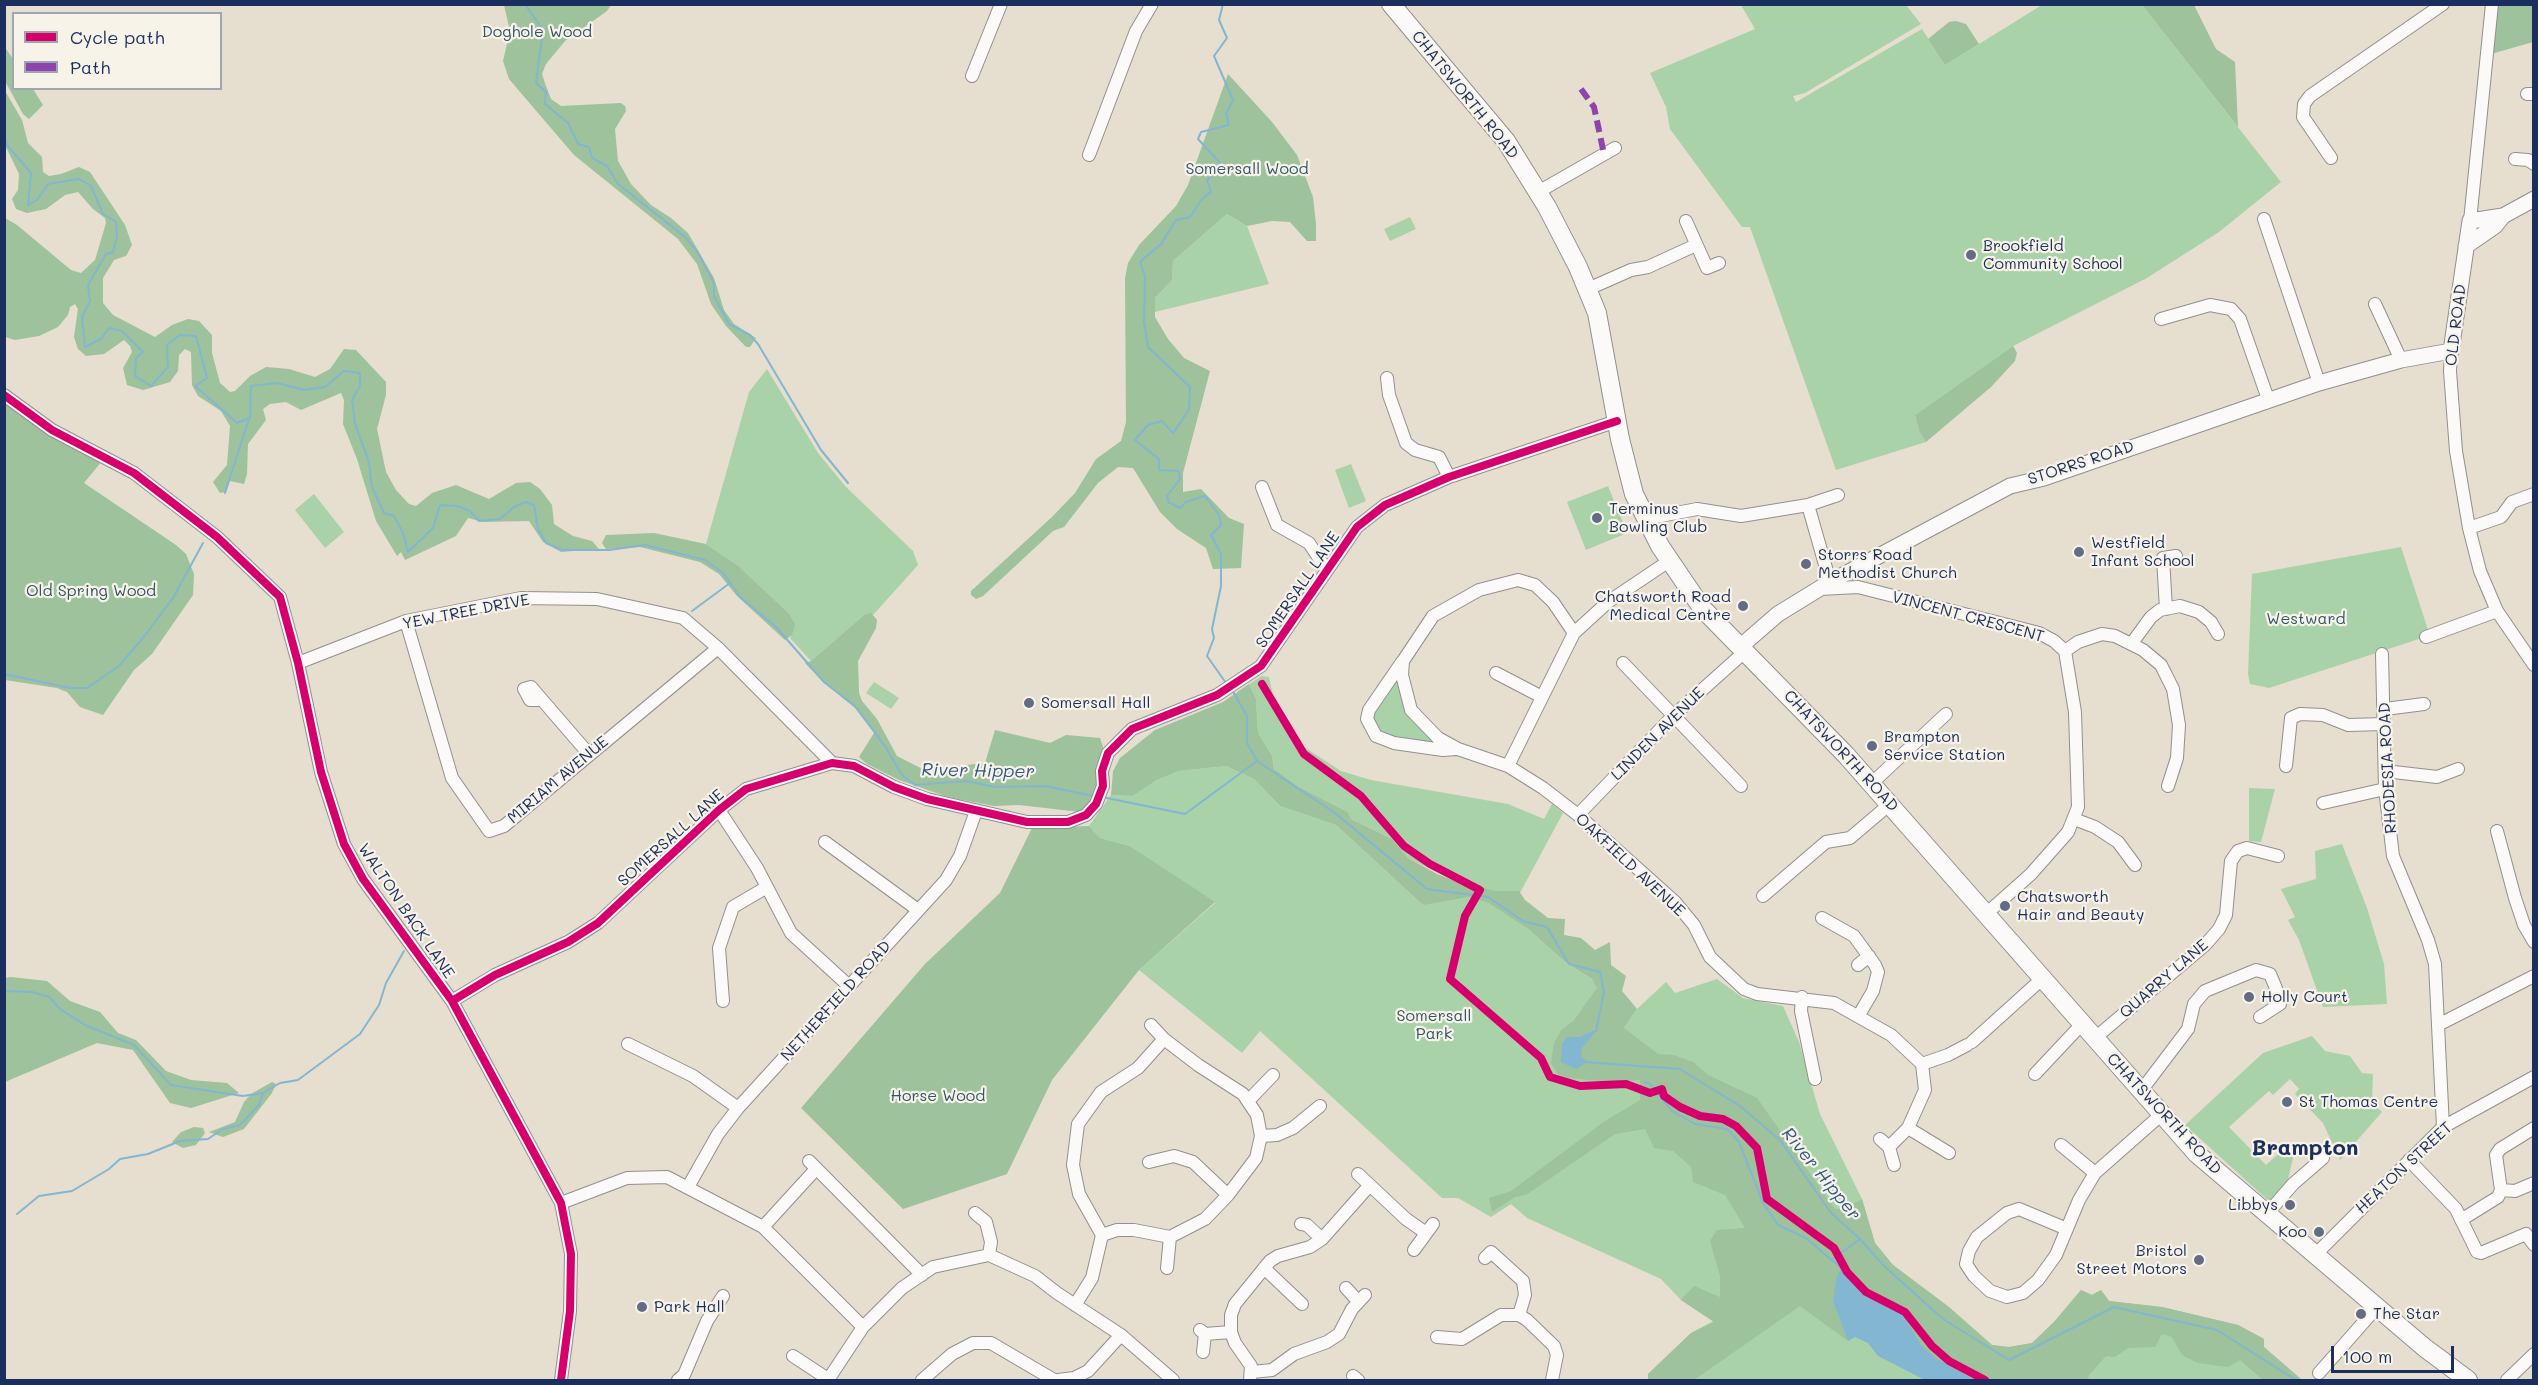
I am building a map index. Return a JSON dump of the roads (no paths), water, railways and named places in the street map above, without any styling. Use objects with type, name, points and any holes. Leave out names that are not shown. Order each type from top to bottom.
[{"type":"highway","name":"CHATSWORTH ROAD","points":[[1398,7],[1487,117],[1538,192],[1588,289],[1606,354],[1617,421],[1634,494],[1645,519],[1669,561],[1702,608],[1741,651],[1872,783],[2197,1154],[2377,1307],[2468,1380]]},
{"type":"main road","points":[[2470,220],[2503,216],[2534,199]]},
{"type":"main road","points":[[2466,246],[2495,226],[2503,216]]},
{"type":"main road","name":"OLD ROAD","points":[[2451,351],[2470,220]]},
{"type":"main road","name":"STORRS ROAD","points":[[1741,651],[1778,614],[1825,586],[2010,486],[2044,478],[2319,383],[2401,360],[2451,351]]},
{"type":"street","points":[[972,76],[1001,4]]},
{"type":"street","points":[[1089,155],[1136,31],[1152,4]]},
{"type":"street","points":[[2331,158],[2303,117],[2304,104],[2310,96],[2443,4]]},
{"type":"street","name":"OLD ROAD","points":[[2470,220],[2492,4]]},
{"type":"street","points":[[1538,192],[1615,148]]},
{"type":"street","points":[[2515,159],[2528,160],[2534,164]]},
{"type":"street","points":[[2264,219],[2319,383]]},
{"type":"street","points":[[1686,221],[1707,268],[1719,262]]},
{"type":"street","points":[[1588,289],[1631,270],[1648,267],[1696,245]]},
{"type":"street","points":[[2375,304],[2401,360]]},
{"type":"street","points":[[2161,319],[2210,305],[2230,309],[2240,319],[2268,399]]},
{"type":"street","name":"OLD ROAD","points":[[2451,351],[2450,371],[2456,451],[2469,528],[2480,571],[2498,611],[2534,665]]},
{"type":"street","points":[[1387,378],[1391,403],[1406,443],[1414,450],[1439,457],[1449,477]]},
{"type":"street","name":"WALTON BACK LANE","points":[[4,395],[52,430],[134,473],[217,537],[280,597],[321,772],[344,844],[363,879],[452,1001],[561,1203],[572,1254],[570,1311],[561,1380]]},
{"type":"street","name":"SOMERSALL LANE","points":[[452,1001],[495,975],[568,942],[598,923],[719,810],[747,789],[832,762],[854,766],[894,788],[927,799],[1027,822],[1068,822],[1086,815],[1096,804],[1103,786],[1102,771],[1108,753],[1132,729],[1217,695],[1234,686],[1268,660],[1326,569],[1357,527],[1385,505],[1449,477],[1617,421]]},
{"type":"street","points":[[1262,487],[1277,525],[1309,543],[1326,569]]},
{"type":"street","points":[[2469,528],[2501,517],[2512,502],[2534,494]]},
{"type":"street","points":[[1645,519],[1697,508],[1741,516],[1808,506],[1838,495]]},
{"type":"street","points":[[1808,506],[1825,586]]},
{"type":"street","points":[[2166,609],[2163,558],[2176,556]]},
{"type":"street","points":[[1403,661],[1402,675],[1412,710],[1438,738],[1458,749],[1508,766],[1574,633],[1608,602],[1669,561]]},
{"type":"street","points":[[1458,749],[1443,750],[1395,742],[1376,736],[1367,719],[1369,710],[1433,616],[1479,591],[1518,580],[1536,585],[1553,602],[1574,633]]},
{"type":"street","name":"VINCENT CRESCENT","points":[[1825,586],[1858,587],[2038,633],[2054,641],[2064,651],[2069,665],[2075,712],[2078,807],[2068,832],[2031,874],[1986,914]]},
{"type":"street","name":"YEW TREE DRIVE","points":[[297,663],[406,621],[521,598],[597,599],[683,618],[718,648],[832,762]]},
{"type":"street","points":[[2132,643],[2151,617],[2166,609],[2180,606],[2199,612],[2211,622],[2218,634]]},
{"type":"street","points":[[2427,637],[2498,611]]},
{"type":"street","name":"MIRIAM AVENUE","points":[[406,621],[452,778],[489,831],[504,826],[588,753],[718,648]]},
{"type":"street","points":[[2064,651],[2078,642],[2102,634],[2115,636],[2132,643],[2161,665],[2173,689],[2179,725],[2177,758],[2168,786]]},
{"type":"street","name":"LINDEN AVENUE","points":[[1578,815],[1673,716],[1741,651]]},
{"type":"street","name":"RHODESIA ROAD","points":[[2382,654],[2385,789],[2393,856],[2428,940],[2434,964],[2443,1127]]},
{"type":"street","points":[[1623,663],[1741,786]]},
{"type":"street","points":[[1496,673],[1542,697]]},
{"type":"street","points":[[541,700],[588,753]]},
{"type":"street","points":[[2385,709],[2424,704]]},
{"type":"street","points":[[1872,783],[1946,714]]},
{"type":"street","points":[[2286,766],[2291,718],[2300,714],[2323,715],[2348,725],[2384,724]]},
{"type":"street","name":"OAKFIELD AVENUE","points":[[1508,766],[1543,788],[1578,815],[1675,902],[1694,925],[1710,957],[1744,989],[1757,994],[1834,1003],[1891,1035],[1922,1064]]},
{"type":"street","points":[[2385,771],[2437,777],[2458,769]]},
{"type":"street","points":[[2323,803],[2385,789]]},
{"type":"street","points":[[1763,896],[1826,842],[1850,838],[1890,804]]},
{"type":"street","points":[[719,810],[767,887],[791,933],[849,986]]},
{"type":"street","name":"NETHERFIELD ROAD","points":[[688,1187],[718,1134],[738,1108],[951,872],[960,856],[975,811]]},
{"type":"street","points":[[2073,819],[2095,827],[2118,842],[2134,865]]},
{"type":"street","points":[[2497,831],[2515,898],[2534,942]]},
{"type":"street","points":[[825,842],[918,910]]},
{"type":"street","name":"QUARRY LANE","points":[[2095,1038],[2205,945],[2219,929],[2226,915],[2231,861],[2238,851],[2247,848],[2278,856]]},
{"type":"street","points":[[723,1002],[719,948],[733,907],[767,887]]},
{"type":"street","points":[[1822,918],[1848,931],[1869,956],[1878,972],[1873,991],[1859,1015]]},
{"type":"street","points":[[1858,965],[1869,956]]},
{"type":"street","points":[[2141,1091],[2188,1029],[2194,1004],[2205,991],[2256,970],[2263,970],[2274,979],[2280,998],[2276,1009],[2260,1017]]},
{"type":"street","points":[[2438,1025],[2534,976]]},
{"type":"street","points":[[1894,1166],[1884,1143],[1908,1128],[1925,1090],[1922,1064],[1948,1055],[1969,1043],[2043,978]]},
{"type":"street","points":[[1802,998],[1801,1011],[1815,1079]]},
{"type":"street","points":[[2035,1074],[2082,1024]]},
{"type":"street","points":[[1102,1235],[1117,1230],[1134,1230],[1170,1237],[1205,1220],[1228,1195],[1256,1158],[1261,1136],[1257,1115],[1248,1101],[1222,1078],[1198,1065],[1164,1039],[1151,1025]]},
{"type":"street","points":[[1075,1305],[1092,1278],[1102,1235],[1079,1194],[1073,1165],[1078,1124],[1101,1092],[1138,1068],[1164,1039]]},
{"type":"street","points":[[628,1044],[693,1076],[738,1108]]},
{"type":"street","points":[[1248,1101],[1273,1075]]},
{"type":"street","name":"HEATON STREET","points":[[2315,1255],[2443,1127],[2534,1077]]},
{"type":"street","points":[[1261,1136],[1277,1135],[1293,1128],[1320,1106]]},
{"type":"street","points":[[2067,1229],[2019,1209],[2007,1213],[1977,1237],[1969,1251],[1966,1264],[1974,1276],[1990,1291],[2007,1297],[2023,1293],[2048,1268],[2095,1173],[2162,1114]]},
{"type":"street","points":[[1908,1128],[1949,1153]]},
{"type":"street","points":[[2461,1220],[2488,1206],[2498,1197],[2501,1190],[2496,1155],[2500,1149],[2534,1128]]},
{"type":"street","points":[[2061,1145],[2095,1173]]},
{"type":"street","points":[[1149,1162],[1174,1156],[1193,1162],[1228,1195]]},
{"type":"street","points":[[2267,1214],[2293,1184],[2323,1158]]},
{"type":"street","points":[[2409,1160],[2453,1206],[2476,1252],[2481,1253],[2526,1234],[2534,1245]]},
{"type":"street","points":[[763,1227],[813,1165],[922,1275]]},
{"type":"street","points":[[1358,1174],[1406,1219],[1430,1228],[1414,1250]]},
{"type":"street","points":[[561,1203],[627,1178],[645,1175],[667,1177],[763,1227],[862,1327]]},
{"type":"street","points":[[2501,1190],[2516,1191],[2534,1184]]},
{"type":"street","points":[[1346,1288],[1362,1298],[1339,1334],[1327,1342],[1294,1354],[1272,1370],[1251,1376],[1248,1361],[1235,1343],[1231,1332],[1231,1315],[1235,1304],[1263,1268],[1278,1256],[1310,1247],[1322,1239],[1370,1186]]},
{"type":"street","points":[[975,1213],[986,1222],[991,1242],[989,1255]]},
{"type":"street","points":[[1301,1224],[1307,1225],[1322,1239]]},
{"type":"street","points":[[1167,1268],[1170,1237]]},
{"type":"street","points":[[1485,1258],[1491,1252],[1523,1281],[1524,1295],[1519,1315]]},
{"type":"street","points":[[793,1356],[828,1380],[862,1327],[902,1288],[933,1267],[989,1255],[1035,1276],[1120,1335],[1173,1380]]},
{"type":"street","points":[[1263,1268],[1298,1297]]},
{"type":"street","points":[[678,1380],[684,1376],[707,1321],[723,1296]]},
{"type":"street","points":[[2319,1372],[2377,1307]]},
{"type":"street","points":[[1437,1337],[1462,1339],[1501,1315],[1519,1315],[1554,1346],[1557,1355],[1552,1380]]},
{"type":"street","points":[[1203,1352],[1202,1332],[1231,1332]]},
{"type":"street","points":[[922,1380],[952,1354],[974,1343],[991,1343],[1056,1380],[1074,1378],[1088,1371],[1120,1335]]},
{"type":"street","points":[[2507,1380],[2534,1353]]},
{"type":"water","points":[[1596,1031],[1582,1048],[1581,1056],[1587,1062],[1576,1069],[1561,1062],[1562,1044],[1567,1037],[1580,1037]]},
{"type":"water","points":[[1841,1268],[1862,1293],[1902,1313],[1922,1346],[1936,1358],[1975,1380],[1925,1380],[1878,1356],[1868,1343],[1855,1337],[1848,1341],[1833,1302],[1836,1280]]},
{"type":"waterway","points":[[525,4],[543,30],[536,83],[546,92],[545,104],[568,123],[578,144],[589,147],[592,158],[607,166],[618,184],[685,237],[697,251],[714,283],[714,296],[729,324],[750,335],[758,344],[821,450],[848,483]]},
{"type":"waterway","points":[[1223,4],[1219,20],[1227,38],[1214,56],[1233,100],[1226,114],[1229,125],[1201,132],[1198,139],[1220,163],[1217,172],[1207,180],[1211,192],[1202,199],[1190,217],[1176,220],[1161,244],[1140,262],[1145,276],[1144,322],[1148,347],[1190,387],[1189,410],[1173,433],[1162,421],[1148,425],[1135,440],[1159,459],[1159,470],[1179,471],[1180,479],[1167,496],[1168,502],[1180,508],[1186,502],[1205,496],[1219,515],[1221,525],[1211,535],[1221,554],[1221,586],[1212,629],[1214,638],[1207,656],[1226,683]]},
{"type":"waterway","name":"River Hipper","points":[[4,134],[7,145],[31,173],[28,205],[37,200],[48,184],[79,179],[91,186],[103,214],[116,222],[117,237],[113,252],[106,254],[88,285],[90,301],[82,317],[85,347],[101,339],[109,328],[122,331],[143,352],[136,358],[135,376],[151,386],[168,367],[167,345],[180,335],[196,336],[207,378],[195,386],[237,423],[250,418],[251,386],[277,383],[304,390],[325,387],[344,371],[360,373],[360,386],[352,400],[355,424],[369,462],[372,487],[384,513],[394,516],[403,533],[408,552],[433,528],[440,505],[457,506],[470,511],[479,521],[500,519],[514,507],[525,502],[534,505],[538,529],[546,543],[562,550],[609,550],[645,545],[705,560],[723,573],[740,597],[777,628],[824,682],[855,706],[885,746],[902,775],[915,785],[966,781],[995,787],[1045,786],[1093,796]]},
{"type":"waterway","points":[[225,493],[249,419]]},
{"type":"waterway","points":[[4,674],[70,688],[87,688],[119,666],[143,638],[173,598],[203,543]]},
{"type":"waterway","points":[[692,611],[730,583]]},
{"type":"waterway","points":[[1232,690],[1247,716],[1247,743],[1257,761]]},
{"type":"waterway","name":"River Hipper","points":[[1102,797],[1185,814],[1257,761],[1335,813],[1427,889],[1488,897],[1523,921],[1547,927],[1569,964],[1600,972],[1604,992],[1596,1031]]},
{"type":"waterway","points":[[4,991],[32,992],[49,997],[60,1009],[85,1025],[134,1045],[171,1085],[243,1096],[263,1093],[280,1083],[298,1080],[360,1034],[379,1005],[386,983],[404,951]]},
{"type":"waterway","name":"River Hipper","points":[[1585,1062],[1680,1069],[1740,1106],[1780,1140],[1831,1213],[1860,1239],[1883,1265],[1943,1319],[2009,1360],[2114,1307],[2217,1330],[2296,1380]]},
{"type":"waterway","points":[[1644,1082],[1650,1084],[1672,1111],[1695,1124],[1727,1129],[1739,1142],[1763,1203],[1778,1225],[1806,1238],[1841,1268]]},
{"type":"waterway","points":[[17,1214],[39,1196],[72,1191],[109,1169],[120,1159],[148,1154],[180,1141],[208,1139],[223,1129],[240,1125],[259,1105],[263,1093]]},
{"type":"waterway","points":[[1833,1259],[1860,1239]]},
{"type":"place","name":"Brookfield Community School","points":[[1971,255]]},
{"type":"place","name":"Terminus Bowling Club","points":[[1597,518]]},
{"type":"place","name":"Westfield Infant School","points":[[2079,552]]},
{"type":"place","name":"Storrs Road Methodist Church","points":[[1806,564]]},
{"type":"place","name":"Chatsworth Road Medical Centre","points":[[1743,606]]},
{"type":"place","name":"Somersall Hall","points":[[1029,703]]},
{"type":"place","name":"Brampton Service Station","points":[[1872,746]]},
{"type":"place","name":"Chatsworth Hair and Beauty","points":[[2005,906]]},
{"type":"place","name":"Holly Court","points":[[2249,997]]},
{"type":"place","name":"St Thomas Centre","points":[[2287,1102]]},
{"type":"place","name":"Libbys","points":[[2290,1205]]},
{"type":"place","name":"Koo","points":[[2319,1232]]},
{"type":"place","name":"Bristol Street Motors","points":[[2199,1260]]},
{"type":"place","name":"Park Hall","points":[[642,1307]]},
{"type":"place","name":"The Star","points":[[2361,1314]]},
{"type":"district","name":"Brampton","points":[[2305,1148]]},
{"type":"park label","name":"Doghole Wood","points":[[537,32]]},
{"type":"park label","name":"Somersall Wood","points":[[1247,169]]},
{"type":"park label","name":"Old Spring Wood","points":[[91,591]]},
{"type":"park label","name":"Westward","points":[[2306,619]]},
{"type":"park label","name":"Somersall Park","points":[[1434,1025]]},
{"type":"park label","name":"Horse Wood","points":[[938,1096]]}]
